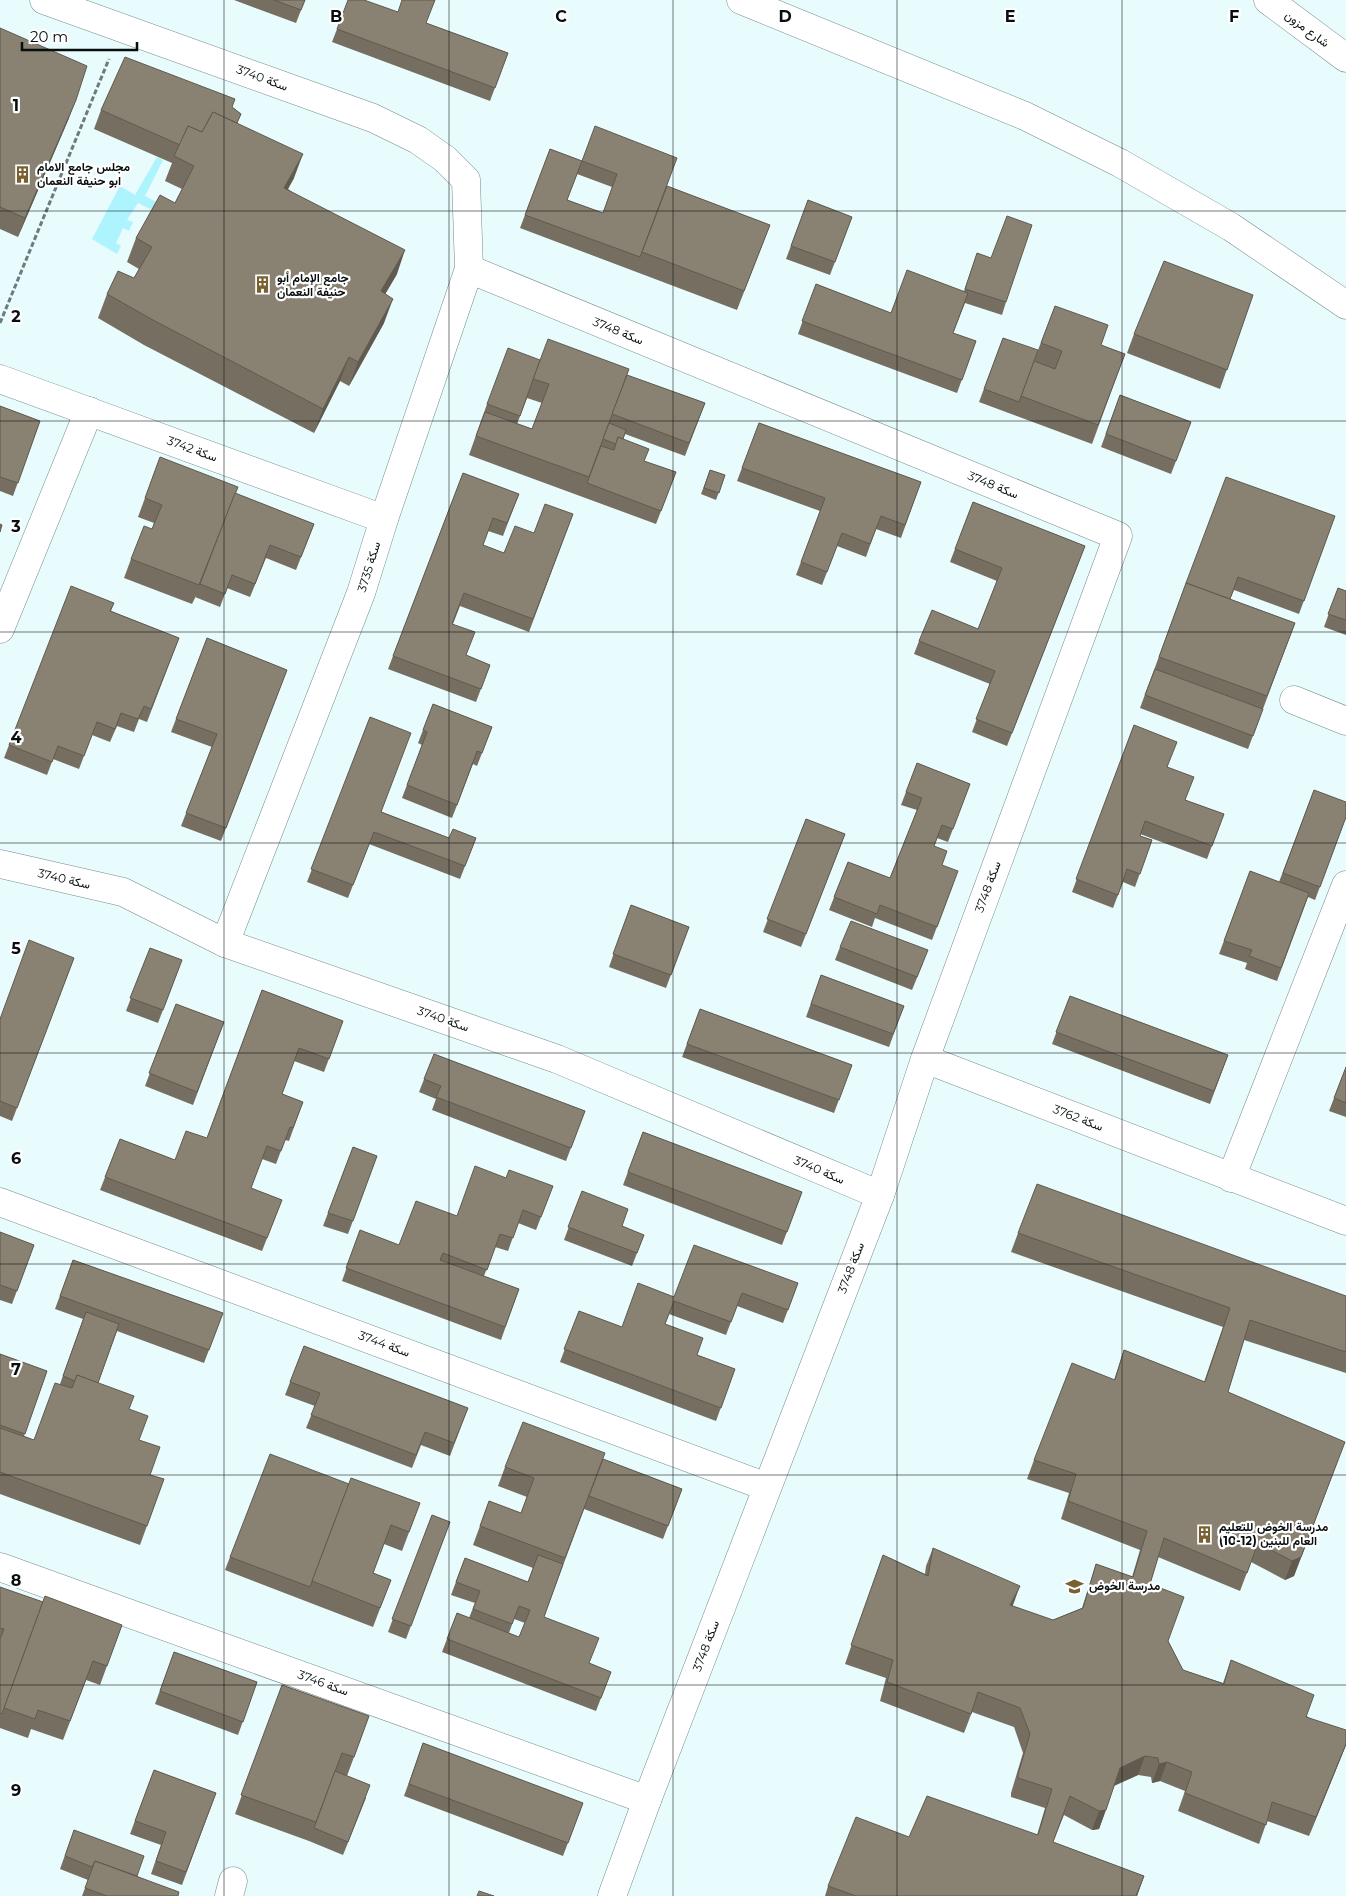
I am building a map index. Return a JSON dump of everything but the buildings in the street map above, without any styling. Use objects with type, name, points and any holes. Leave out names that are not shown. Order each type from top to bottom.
[{"type":"street","name":"سكة 3740","points":[[44,0],[373,118],[418,140],[446,159],[466,180]]},
{"type":"street","points":[[741,0],[1025,116],[1120,162],[1231,226],[1346,305]]},
{"type":"street","name":"شارع مزون","points":[[1268,0],[1346,58]]},
{"type":"street","name":"سكة 3735","points":[[225,943],[361,593],[384,519],[469,269],[466,180]]},
{"type":"street","name":"سكة 3748","points":[[469,269],[1118,536],[925,1059],[880,1195],[646,1800],[612,1896]]},
{"type":"street","name":"سكة 3742","points":[[0,379],[384,519]]},
{"type":"street","points":[[0,629],[89,411]]},
{"type":"street","points":[[1294,700],[1346,721]]},
{"type":"street","name":"سكة 3740","points":[[1,868],[123,892],[225,943],[557,1059],[880,1195]]},
{"type":"street","points":[[1231,1178],[1346,885]]},
{"type":"street","name":"سكة 3762","points":[[925,1059],[1346,1221]]},
{"type":"street","name":"سكة 3744","points":[[0,1202],[768,1487]]},
{"type":"street","name":"سكة 3746","points":[[0,1566],[646,1800]]},
{"type":"path","points":[[0,322],[122,28]]},
{"type":"shaded area","points":[[157,157],[163,160],[145,196],[162,205],[158,213],[138,203],[127,220],[133,222],[129,231],[123,228],[116,243],[121,246],[117,254],[92,239],[120,186],[135,195]]},
{"type":"place","name":"مجلس جامع الامام ابو حنيفة النعمان","points":[[23,174]]},
{"type":"place","name":"جامع الإمام أبو حنيفة النعمان","points":[[263,285]]},
{"type":"place","name":"مدرسة الخوض للتعليم العام للبنين (12-10)","points":[[1205,1534]]},
{"type":"place","name":"مدرسة الخوض","points":[[1075,1586]]}]
